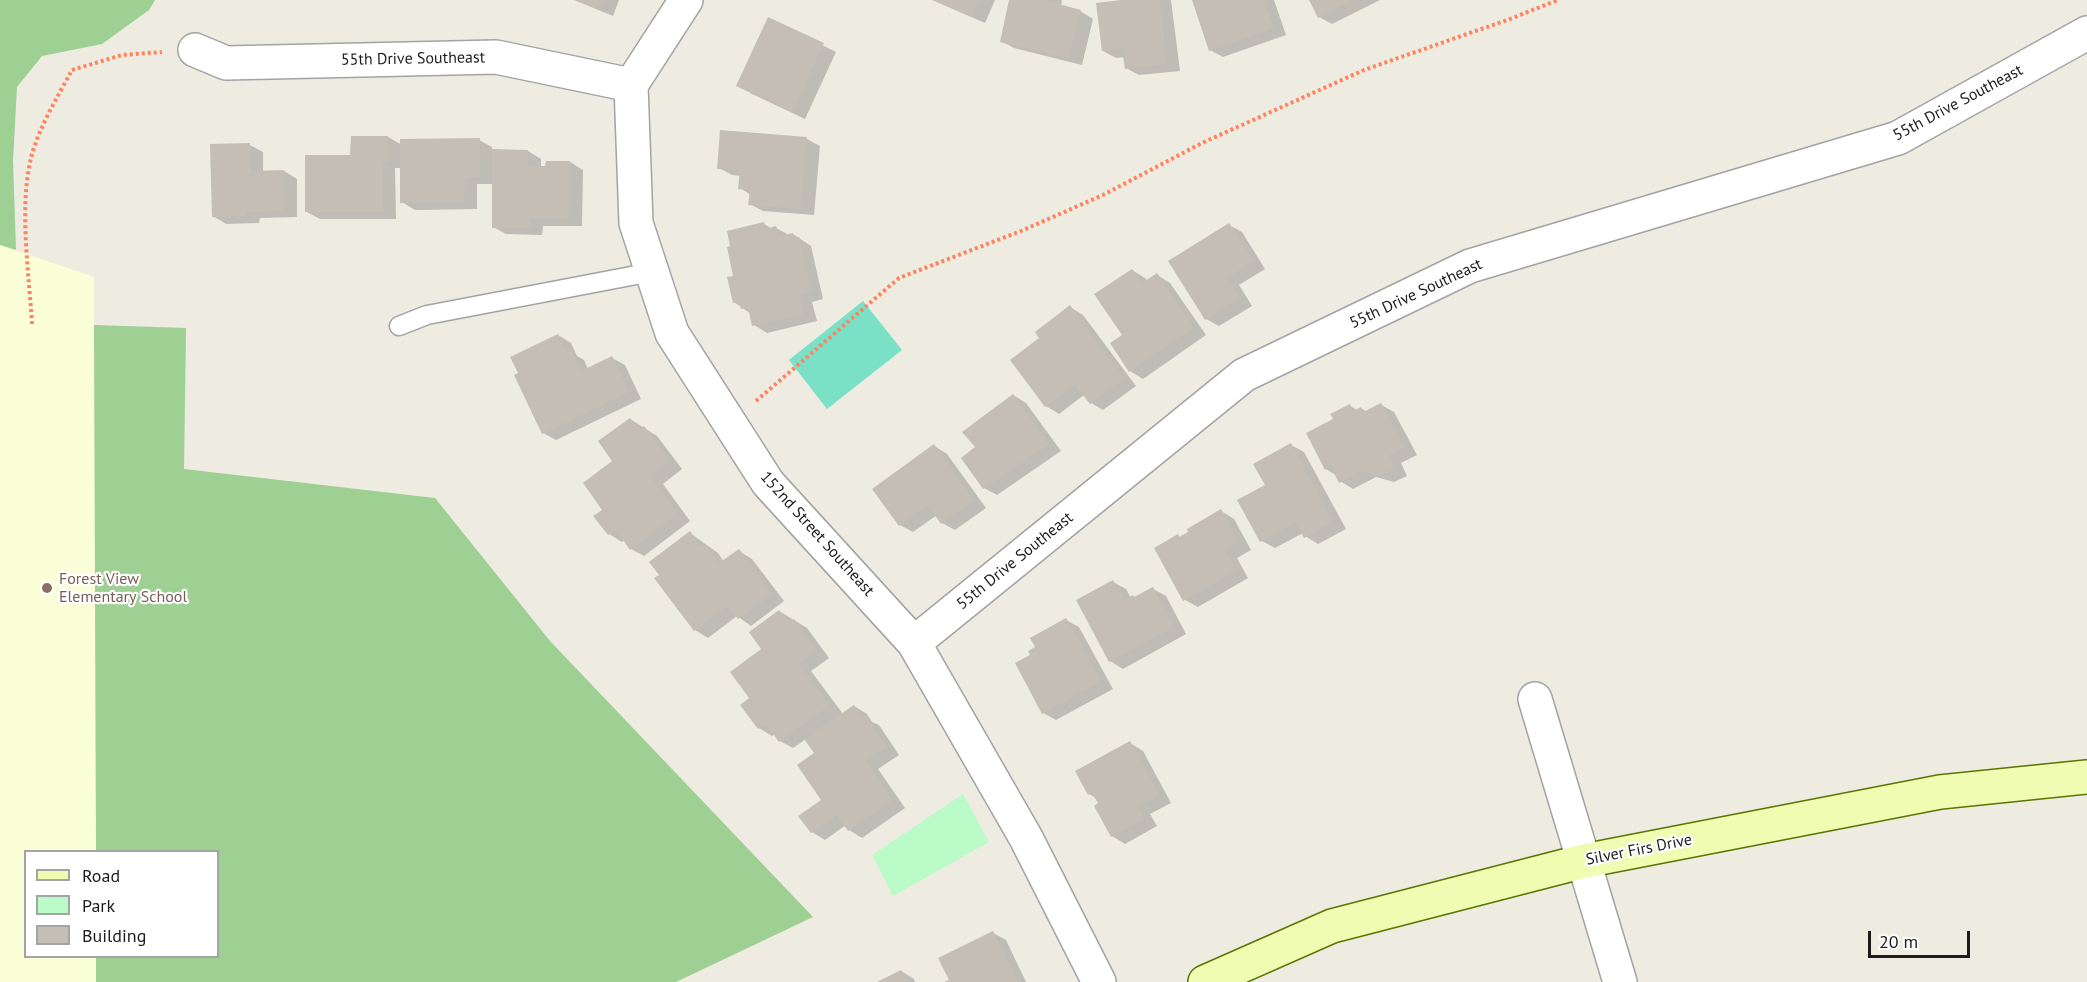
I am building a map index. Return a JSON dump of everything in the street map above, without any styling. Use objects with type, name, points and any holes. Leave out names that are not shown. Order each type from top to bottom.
[{"type":"street","points":[[631,85],[686,0]]},
{"type":"street","name":"55th Drive Southeast","points":[[914,643],[1244,375],[1470,266],[1898,138],[2087,33]]},
{"type":"street","name":"55th Drive Southeast","points":[[195,50],[226,63],[496,57],[631,85]]},
{"type":"street","name":"152nd Street Southeast","points":[[631,85],[636,223],[672,333],[768,483],[914,643],[1026,838],[1099,982]]},
{"type":"street","points":[[1535,699],[1620,982]]},
{"type":"street","name":"Silver Firs Drive","points":[[1205,982],[1332,926],[1584,861],[1940,792],[2087,777]]},
{"type":"lane","points":[[399,326],[427,315],[652,272]]},
{"type":"path","points":[[729,423],[899,278],[1021,231],[1103,195],[1202,143],[1364,70],[1558,0]]},
{"type":"path","points":[[32,324],[25,200],[31,157],[52,107],[72,70],[122,55],[195,50]]},
{"type":"shaded area","name":"Forest View Elementary School","points":[[0,245],[94,277],[96,850],[24,850],[24,958],[96,958],[96,982],[0,982]]},
{"type":"green space","points":[[0,0],[155,0],[149,10],[102,44],[42,56],[17,87],[13,161],[16,250],[0,245]]},
{"type":"green space","points":[[863,301],[902,350],[827,409],[789,360]]},
{"type":"green space","points":[[94,325],[186,328],[184,469],[435,498],[550,641],[813,917],[676,982],[96,982],[96,958],[219,958],[219,850],[96,850]]},
{"type":"green space","points":[[963,794],[989,842],[893,896],[872,855]]},
{"type":"building","points":[[576,0],[604,0],[599,10]]},
{"type":"building","points":[[933,0],[979,0],[972,17]]},
{"type":"building","points":[[1009,0],[1048,0],[1081,10],[1069,59],[1000,42]]},
{"type":"building","points":[[1121,0],[1160,0],[1167,64],[1125,69],[1122,49],[1102,51],[1096,3]]},
{"type":"building","points":[[1192,0],[1264,0],[1274,28],[1209,51]]},
{"type":"building","points":[[1309,0],[1353,0],[1318,18]]},
{"type":"building","points":[[768,17],[824,43],[792,112],[736,86]]},
{"type":"building","points":[[720,130],[807,137],[801,209],[748,205],[750,190],[738,189],[740,170],[717,169]]},
{"type":"building","points":[[351,136],[388,136],[389,162],[383,162],[383,212],[305,212],[305,155],[350,155]]},
{"type":"building","points":[[480,138],[480,177],[465,178],[464,203],[400,203],[400,139]]},
{"type":"building","points":[[250,143],[250,171],[284,170],[285,211],[247,212],[246,216],[212,217],[210,144]]},
{"type":"building","points":[[492,149],[528,150],[528,166],[545,166],[546,161],[570,161],[569,219],[530,219],[530,228],[492,228]]},
{"type":"building","points":[[764,222],[766,229],[776,226],[779,236],[793,233],[794,238],[799,237],[811,292],[800,295],[804,314],[752,326],[748,308],[741,309],[739,301],[733,303],[727,277],[733,276],[727,247],[730,246],[727,231]]},
{"type":"building","points":[[1229,223],[1253,261],[1227,278],[1240,298],[1205,320],[1168,261]]},
{"type":"building","points":[[1132,269],[1142,283],[1157,273],[1194,328],[1129,372],[1110,343],[1122,335],[1094,294]]},
{"type":"building","points":[[1070,305],[1124,379],[1090,404],[1075,385],[1045,407],[1010,360],[1039,338],[1035,332]]},
{"type":"building","points":[[558,334],[567,353],[571,350],[581,371],[612,356],[629,392],[542,434],[514,375],[518,373],[510,357]]},
{"type":"building","points":[[1013,394],[1049,444],[983,489],[961,458],[975,447],[962,432]]},
{"type":"building","points":[[1381,403],[1404,447],[1389,455],[1395,468],[1380,476],[1362,471],[1339,483],[1331,467],[1325,470],[1306,433],[1333,419],[1330,414],[1350,404],[1353,411],[1361,407],[1363,412]]},
{"type":"building","points":[[630,418],[639,430],[644,426],[670,461],[651,477],[678,514],[630,550],[616,530],[608,535],[593,516],[602,510],[583,483],[612,461],[598,441]]},
{"type":"building","points":[[1291,443],[1333,522],[1304,538],[1296,522],[1260,542],[1237,500],[1265,485],[1253,464]]},
{"type":"building","points":[[934,444],[974,500],[941,524],[928,505],[899,526],[872,489]]},
{"type":"building","points":[[1221,509],[1239,542],[1225,550],[1236,571],[1183,601],[1154,548],[1178,534],[1179,537],[1188,532],[1187,529]]},
{"type":"building","points":[[690,531],[701,547],[705,544],[719,563],[739,549],[772,594],[738,619],[728,606],[694,631],[654,578],[659,575],[649,562]]},
{"type":"building","points":[[1113,580],[1124,600],[1153,587],[1174,627],[1109,662],[1076,600]]},
{"type":"building","points":[[779,610],[789,623],[794,619],[817,650],[799,664],[830,705],[779,742],[766,724],[758,729],[740,705],[749,698],[730,672],[761,649],[749,632]]},
{"type":"building","points":[[1066,618],[1101,681],[1042,714],[1015,663],[1030,655],[1028,651],[1035,647],[1030,638]]},
{"type":"building","points":[[854,705],[863,718],[866,716],[887,747],[866,761],[893,800],[848,831],[837,815],[811,833],[798,816],[821,800],[797,765],[814,753],[804,739]]},
{"type":"building","points":[[1130,741],[1159,795],[1138,807],[1145,819],[1111,837],[1094,806],[1098,803],[1092,793],[1088,795],[1075,771]]},
{"type":"building","points":[[993,931],[1018,982],[944,982],[949,980],[938,958]]},
{"type":"building","points":[[901,970],[907,982],[877,982]]},
{"type":"place","name":"Forest View Elementary School","points":[[47,588]]}]
